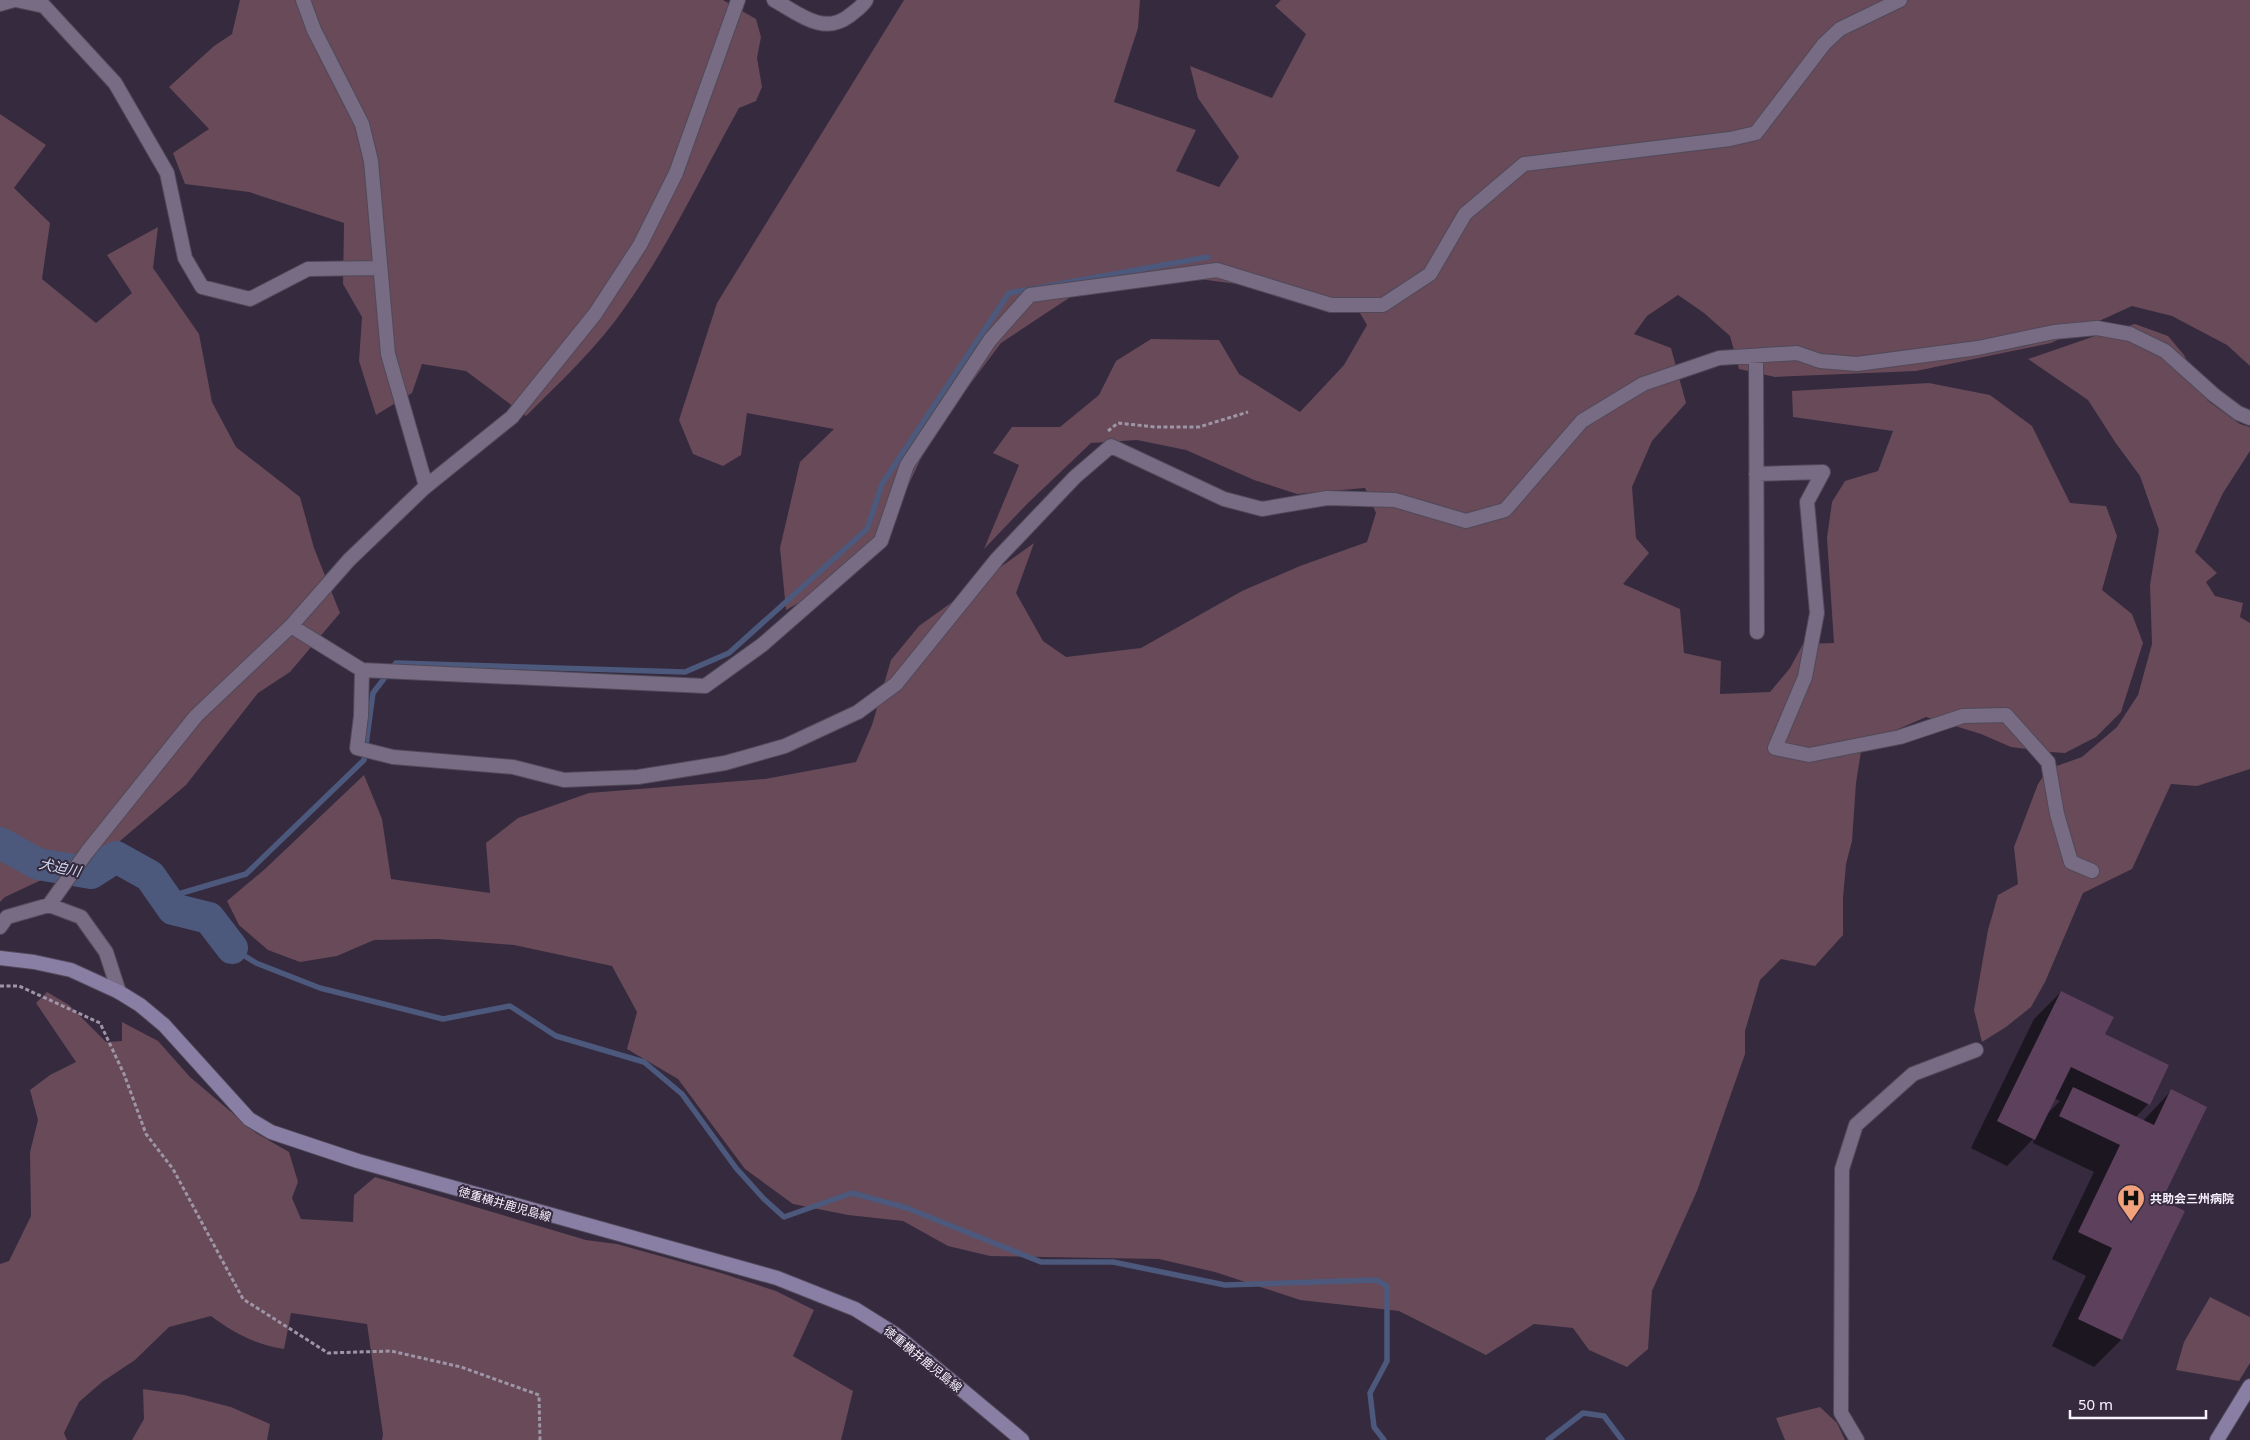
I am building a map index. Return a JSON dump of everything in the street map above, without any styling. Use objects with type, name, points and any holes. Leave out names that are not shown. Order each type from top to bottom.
[{"type":"main road","name":"徳重横井鹿児島線","points":[[0,958],[34,962],[71,970],[120,992],[140,1005],[164,1025],[249,1119],[271,1132],[358,1162],[777,1278],[855,1309],[895,1334],[1022,1440]]},
{"type":"main road","points":[[2216,1440],[2250,1386]]},
{"type":"street","points":[[0,4],[15,0],[44,6],[115,83],[167,173],[185,258],[202,287],[250,299],[308,269],[380,268]]},
{"type":"street","points":[[303,0],[314,30],[362,124],[371,161],[388,354],[426,486]]},
{"type":"street","points":[[49,905],[87,852],[196,716],[291,626],[349,560],[426,486],[512,417],[595,314],[640,246],[676,174],[738,0]]},
{"type":"street","points":[[774,0],[820,24],[840,23],[862,6],[866,0]]},
{"type":"street","points":[[291,626],[362,670],[705,686],[762,645],[881,541],[908,465],[990,340],[1030,295],[1217,270],[1331,305],[1383,305],[1430,274],[1465,214],[1524,164],[1730,139],[1756,132],[1824,44],[1840,29],[1900,0]]},
{"type":"street","points":[[362,670],[357,748],[393,757],[513,767],[564,780],[638,777],[725,763],[786,746],[858,712],[896,684],[997,559],[1075,477],[1111,446],[1224,499],[1262,510],[1327,498],[1395,500],[1466,521],[1504,510],[1582,421],[1643,384],[1719,358],[1797,353],[1820,360],[1858,364],[1978,348],[2054,332],[2097,328],[2130,334],[2165,351],[2214,395],[2238,413],[2250,418]]},
{"type":"street","points":[[1756,356],[1757,632]]},
{"type":"street","points":[[1756,474],[1823,472],[1807,502],[1817,613],[1805,677],[1775,748],[1808,755],[1900,737],[1963,716],[2006,715],[2048,762],[2057,814],[2071,862],[2092,871]]},
{"type":"street","points":[[0,927],[6,916],[49,905],[81,917],[106,952],[120,992]]},
{"type":"street","points":[[1857,1440],[1841,1413],[1842,1169],[1856,1124],[1913,1074],[1976,1050]]},
{"type":"path","points":[[1102,436],[1118,423],[1155,427],[1199,427],[1248,412]]},
{"type":"path","points":[[0,986],[19,986],[100,1023],[124,1074],[146,1134],[173,1169],[243,1299],[328,1353],[391,1351],[461,1367],[539,1395],[540,1440]]},
{"type":"shaded area","points":[[240,0],[723,0],[756,19],[761,37],[757,58],[762,87],[756,101],[739,108],[671,234],[626,306],[591,350],[526,416],[466,371],[422,364],[412,393],[376,415],[359,361],[362,317],[343,284],[344,223],[249,192],[185,184],[173,153],[209,129],[169,87],[214,46],[232,34]]},
{"type":"shaded area","points":[[904,0],[1140,0],[1138,28],[1114,102],[1196,130],[1176,171],[1219,187],[1239,157],[1198,98],[1190,66],[1272,98],[1306,34],[1275,6],[1281,0],[2250,0],[2250,366],[2227,345],[2172,316],[2132,306],[2051,343],[1916,371],[1775,377],[1739,369],[1730,336],[1704,313],[1678,295],[1647,316],[1634,334],[1671,348],[1686,403],[1652,441],[1632,487],[1636,538],[1649,553],[1623,584],[1680,609],[1684,653],[1721,661],[1720,694],[1770,692],[1790,668],[1803,644],[1834,643],[1827,538],[1832,502],[1845,481],[1878,471],[1893,431],[1793,417],[1792,391],[1929,383],[1990,395],[2032,426],[2070,503],[2106,506],[2117,536],[2102,590],[2132,614],[2143,643],[2121,712],[2096,737],[2065,753],[2011,747],[1981,734],[1926,717],[1862,745],[1856,783],[1852,841],[1846,864],[1843,898],[1843,935],[1815,966],[1781,959],[1760,980],[1745,1031],[1745,1054],[1697,1191],[1652,1291],[1648,1349],[1627,1367],[1589,1350],[1573,1328],[1534,1324],[1486,1355],[1399,1311],[1300,1300],[1215,1272],[1159,1259],[990,1256],[948,1246],[903,1221],[848,1215],[793,1204],[745,1169],[678,1079],[627,1049],[637,1012],[612,966],[514,945],[437,939],[374,940],[337,956],[300,962],[268,950],[239,925],[227,901],[265,869],[364,775],[382,819],[391,879],[490,893],[486,843],[518,818],[589,793],[765,779],[856,762],[872,725],[891,660],[919,626],[1034,543],[1016,593],[1043,641],[1066,657],[1141,648],[1242,591],[1300,566],[1367,542],[1376,513],[1365,488],[1297,494],[1254,480],[1186,450],[1137,440],[1091,443],[1028,503],[984,549],[1019,465],[993,453],[1012,427],[1060,427],[1099,395],[1116,361],[1151,339],[1219,340],[1239,374],[1300,412],[1344,365],[1367,325],[1354,303],[1306,293],[1145,272],[1075,294],[1001,343],[932,435],[899,505],[845,577],[786,610],[780,548],[800,462],[834,429],[747,413],[741,455],[723,466],[693,454],[679,420],[717,303]]},
{"type":"shaded area","points":[[0,114],[46,145],[14,188],[50,223],[42,279],[96,323],[132,293],[107,255],[158,227],[153,268],[199,334],[212,402],[236,447],[300,497],[314,548],[340,613],[290,672],[258,693],[186,785],[114,846],[5,897],[0,902]]},
{"type":"shaded area","points":[[2135,324],[2168,336],[2184,355],[2208,401],[2240,424],[2250,427],[2250,451],[2223,493],[2195,552],[2217,573],[2206,582],[2215,596],[2243,603],[2240,617],[2250,623],[2250,769],[2197,786],[2171,784],[2132,869],[2083,893],[2045,982],[2031,1007],[2006,1027],[1982,1042],[1974,1010],[1988,930],[1998,895],[2018,884],[2014,847],[2038,784],[2048,769],[2082,757],[2117,727],[2138,695],[2152,644],[2150,585],[2159,530],[2140,476],[2088,400],[2028,359]]},
{"type":"shaded area","points":[[47,992],[69,1005],[106,1042],[122,1041],[122,1022],[158,1041],[190,1077],[256,1133],[289,1152],[298,1182],[292,1198],[301,1219],[353,1222],[354,1195],[375,1177],[586,1240],[617,1244],[721,1273],[776,1291],[814,1310],[793,1356],[853,1391],[841,1440],[382,1440],[383,1434],[367,1324],[291,1313],[284,1349],[246,1337],[228,1328],[211,1316],[169,1327],[135,1360],[102,1382],[79,1402],[64,1433],[67,1440],[0,1440],[0,1264],[9,1261],[31,1216],[30,1152],[38,1120],[30,1090],[50,1075],[76,1062],[36,1003]]},
{"type":"shaded area","points":[[2210,1297],[2250,1317],[2250,1363],[2239,1381],[2176,1370],[2184,1342]]},
{"type":"shaded area","points":[[143,1389],[184,1395],[231,1407],[270,1424],[267,1440],[132,1440],[144,1419]]},
{"type":"shaded area","points":[[1820,1407],[1837,1423],[1845,1440],[1785,1440],[1776,1418]]},
{"type":"building","points":[[2061,991],[2114,1017],[2105,1034],[2169,1065],[2150,1105],[2071,1067],[2035,1140],[1997,1121]]},
{"type":"building","name":"共助会三州病院","points":[[2073,1087],[2154,1125],[2171,1089],[2207,1107],[2162,1200],[2185,1211],[2122,1340],[2078,1319],[2112,1248],[2078,1232],[2120,1145],[2059,1116]]},
{"type":"waterway","points":[[165,898],[246,874],[364,760],[373,693],[396,663],[685,672],[729,653],[867,529],[882,484],[1009,293],[1208,257]]},
{"type":"waterway","name":"犬迫川","points":[[0,843],[38,864],[91,873],[116,857],[150,876],[173,909],[209,918],[232,948]]},
{"type":"waterway","points":[[232,948],[256,963],[320,988],[443,1019],[510,1006],[556,1036],[644,1062],[682,1094],[736,1168],[764,1199],[784,1217],[852,1193],[907,1208],[1041,1262],[1113,1262],[1225,1285],[1376,1280],[1387,1286],[1387,1361],[1370,1393],[1374,1427],[1384,1440]]},
{"type":"waterway","points":[[1548,1440],[1583,1413],[1604,1416],[1622,1440]]},
{"type":"place","name":"共助会三州病院","points":[[2131,1222]]}]
